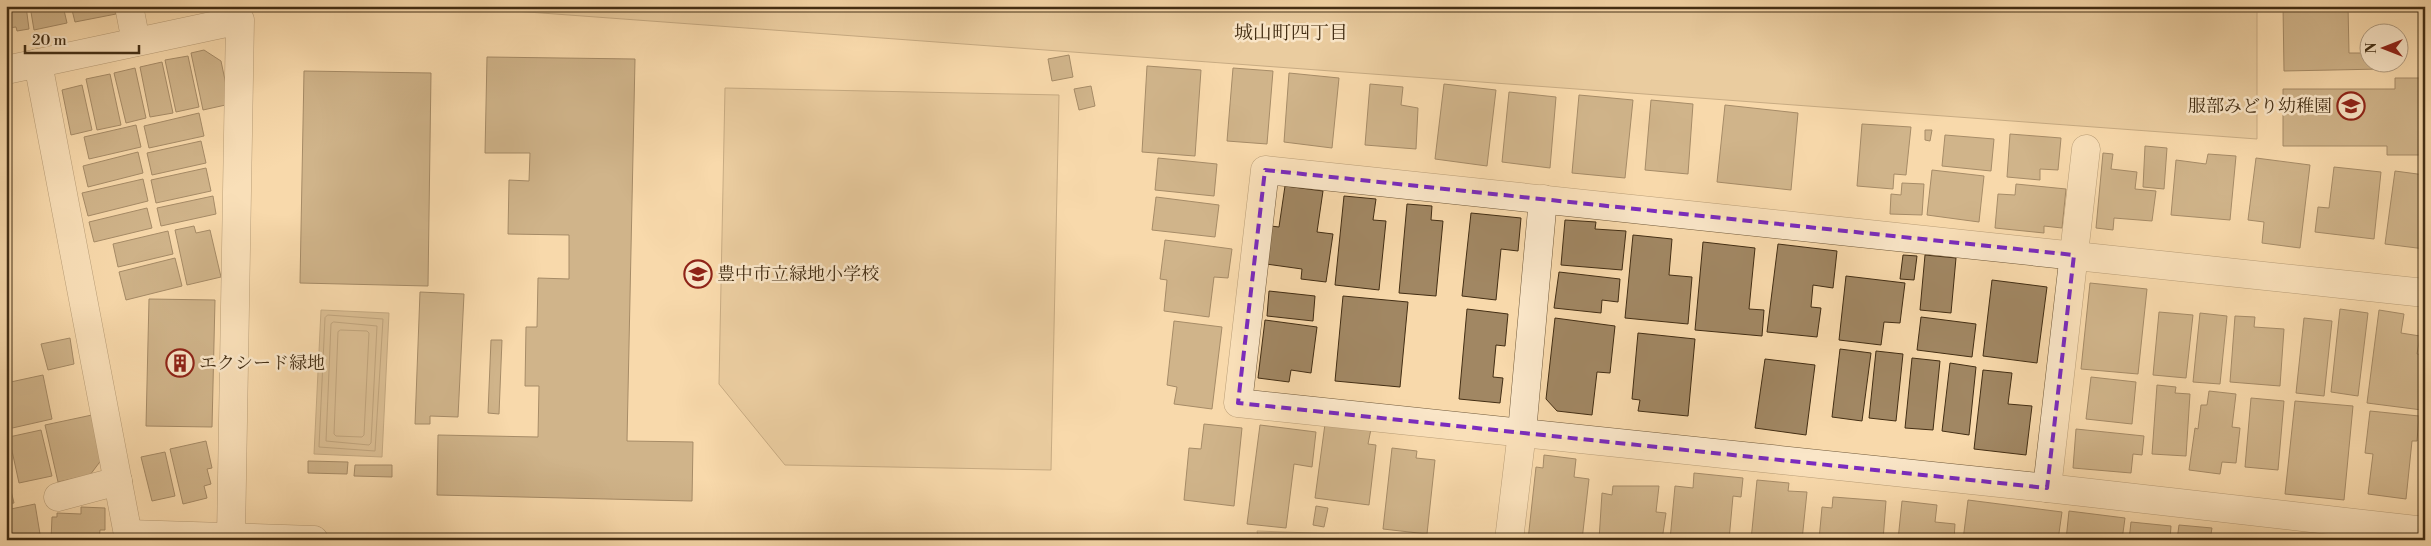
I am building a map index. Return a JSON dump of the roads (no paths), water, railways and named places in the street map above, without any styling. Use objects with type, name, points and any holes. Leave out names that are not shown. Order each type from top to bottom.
[{"type":"street","points":[[129,6],[136,42]]},
{"type":"street","points":[[6,70],[240,20],[231,536]]},
{"type":"street","points":[[38,63],[129,537],[231,536],[314,540]]},
{"type":"street","points":[[2047,488],[2086,149]]},
{"type":"street","points":[[2425,293],[1266,170],[1238,403],[2047,488],[2425,531]]},
{"type":"street","points":[[1509,540],[1522,432],[1543,199]]},
{"type":"street","points":[[58,497],[118,481]]},
{"type":"water","points":[[321,310],[389,313],[382,457],[314,454]]},
{"type":"place","name":"服部みどり幼稚園","points":[[2351,106]]},
{"type":"place","name":"豊中市立緑地小学校","points":[[698,274]]},
{"type":"place","name":"エクシード緑地","points":[[180,363]]},
{"type":"district","name":"城山町四丁目","points":[[1291,33]]}]
